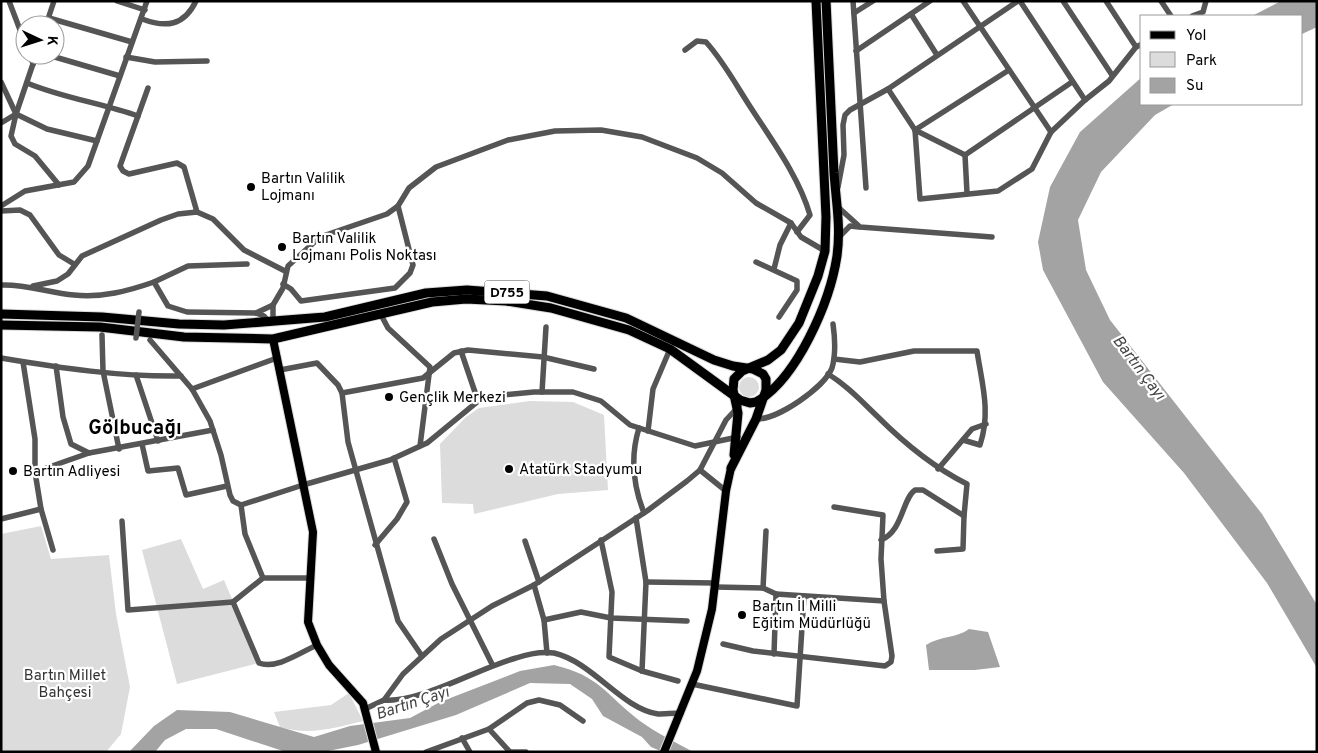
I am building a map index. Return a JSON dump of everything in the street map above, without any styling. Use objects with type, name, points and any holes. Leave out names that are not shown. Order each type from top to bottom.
[{"type":"highway","points":[[731,468],[737,441],[741,404],[732,384],[734,379],[742,370],[768,360],[789,340],[809,303],[825,251],[826,217],[816,1]]},
{"type":"highway","points":[[741,404],[756,402],[785,377],[806,344],[827,290],[836,258],[838,207],[826,1]]},
{"type":"highway","name":"D755","points":[[1,314],[102,316],[197,324],[270,323],[325,317],[426,293],[467,290],[509,292],[556,298],[626,318],[714,360],[747,369]]},
{"type":"highway","name":"D755","points":[[1,325],[100,327],[184,337],[273,339],[432,302],[466,299],[506,300],[590,317],[629,330],[670,350],[736,396]]},
{"type":"highway","points":[[270,323],[273,339]]},
{"type":"highway","points":[[737,441],[756,419],[766,390],[766,379],[758,370],[747,369]]},
{"type":"main road","points":[[273,339],[313,532],[308,622],[317,645],[329,665],[363,703],[376,752]]},
{"type":"main road","points":[[664,752],[692,684],[708,627],[726,491],[731,468]]},
{"type":"street","points":[[9,1],[15,17]]},
{"type":"street","points":[[48,1],[51,9]]},
{"type":"street","points":[[50,15],[54,1]]},
{"type":"street","points":[[117,1],[145,10]]},
{"type":"street","points":[[1,206],[25,191],[74,182],[88,166],[147,1]]},
{"type":"street","points":[[142,19],[160,25],[174,24],[185,17],[196,1]]},
{"type":"street","points":[[853,1],[858,106],[866,188]]},
{"type":"street","points":[[854,13],[872,1]]},
{"type":"street","points":[[856,51],[930,1]]},
{"type":"street","points":[[963,1],[978,27],[1051,132]]},
{"type":"street","points":[[837,194],[844,156],[845,115],[850,110],[888,89],[1019,1],[1085,100]]},
{"type":"street","points":[[1063,1],[1112,75]]},
{"type":"street","points":[[888,89],[915,130],[920,198],[998,191],[1032,169],[1051,132],[1085,100],[1106,84],[1139,46],[1106,1]]},
{"type":"street","points":[[1161,1],[1170,15]]},
{"type":"street","points":[[1195,15],[1204,12],[1206,1]]},
{"type":"street","points":[[911,14],[937,55]]},
{"type":"street","points":[[65,23],[132,42]]},
{"type":"street","points":[[685,50],[697,41],[706,42],[726,67],[780,154],[805,198],[810,215],[797,232]]},
{"type":"street","points":[[126,57],[155,62],[207,62]]},
{"type":"street","points":[[65,60],[120,76]]},
{"type":"street","points":[[33,65],[16,114],[11,136],[15,144],[35,156],[59,185]]},
{"type":"street","points":[[915,130],[1009,70]]},
{"type":"street","points":[[27,82],[51,93],[109,106],[138,116]]},
{"type":"street","points":[[965,155],[1072,82]]},
{"type":"street","points":[[2,85],[16,114],[47,129],[97,141]]},
{"type":"street","points":[[148,88],[120,166],[123,171],[129,174],[177,164],[184,167],[196,212]]},
{"type":"street","points":[[1,123],[16,114]]},
{"type":"street","points":[[154,282],[168,306],[187,312],[256,313],[264,316],[270,323],[273,318],[273,305],[283,284],[285,271],[320,237],[387,214],[398,206],[409,188],[436,167],[508,140],[556,131],[601,130],[642,137],[697,158],[722,173],[756,203],[791,223],[801,238],[825,251]]},
{"type":"street","points":[[915,130],[965,155]]},
{"type":"street","points":[[965,155],[967,193]]},
{"type":"street","points":[[283,284],[291,289],[300,301],[395,288],[410,274],[413,265],[398,206]]},
{"type":"street","points":[[838,207],[860,226]]},
{"type":"street","points":[[1,211],[20,210],[30,216],[59,255],[74,264]]},
{"type":"street","points":[[28,287],[57,281],[68,274],[82,256],[162,220],[178,214],[196,212],[213,219],[244,250],[285,271]]},
{"type":"street","points":[[774,269],[780,245],[791,223]]},
{"type":"street","points":[[838,238],[850,226],[860,226],[992,238]]},
{"type":"street","points":[[756,262],[797,281],[796,290],[779,317]]},
{"type":"street","points":[[1,285],[28,287],[74,296],[102,296],[128,291],[154,282],[188,266],[247,264]]},
{"type":"street","points":[[256,313],[273,305]]},
{"type":"street","points":[[136,338],[139,312]]},
{"type":"street","points":[[380,313],[388,328],[430,367],[420,446]]},
{"type":"street","points":[[756,419],[775,416],[819,385],[828,374],[834,359],[833,324]]},
{"type":"street","points":[[542,392],[546,327]]},
{"type":"street","points":[[102,335],[103,372],[119,449]]},
{"type":"street","points":[[150,340],[192,389],[213,430],[221,455],[227,486],[233,501],[241,506],[245,534],[263,578]]},
{"type":"street","points":[[648,431],[653,389],[670,350]]},
{"type":"street","points":[[460,351],[478,401]]},
{"type":"street","points":[[342,393],[401,382],[430,374],[454,353],[460,351],[543,357],[594,369]]},
{"type":"street","points":[[834,359],[860,362],[914,351],[977,351],[986,399],[986,424],[980,445],[963,440]]},
{"type":"street","points":[[1,358],[103,372],[181,376]]},
{"type":"street","points":[[192,389],[277,358]]},
{"type":"street","points":[[23,362],[34,439],[35,472],[41,509],[53,550]]},
{"type":"street","points":[[280,370],[318,363],[338,385],[342,393],[348,442],[375,545],[398,621],[422,656]]},
{"type":"street","points":[[56,366],[62,417],[72,444],[89,453]]},
{"type":"street","points":[[828,374],[845,386],[892,430],[938,469],[967,484],[963,549],[937,551]]},
{"type":"street","points":[[136,375],[158,441]]},
{"type":"street","points":[[241,506],[394,458],[420,446],[452,424],[483,397],[542,392],[573,392],[601,401],[630,425],[695,446],[737,441]]},
{"type":"street","points":[[366,712],[384,700],[403,674],[440,639],[536,583],[644,513],[700,470],[726,420],[741,404]]},
{"type":"street","points":[[938,469],[974,427],[986,424]]},
{"type":"street","points":[[638,428],[634,444],[633,470],[636,491],[644,513]]},
{"type":"street","points":[[35,472],[89,453],[119,449],[213,430]]},
{"type":"street","points":[[142,444],[148,471],[178,468],[186,494],[227,486]]},
{"type":"street","points":[[375,545],[397,519],[407,502],[394,458]]},
{"type":"street","points":[[700,470],[726,491]]},
{"type":"street","points":[[881,540],[892,532],[902,516],[910,494],[916,490],[923,490],[964,516]]},
{"type":"street","points":[[723,644],[774,654],[885,666],[889,664],[892,656],[884,601],[881,540],[883,515],[834,507]]},
{"type":"street","points":[[1,519],[41,509]]},
{"type":"street","points":[[636,518],[646,582],[646,618],[642,671]]},
{"type":"street","points":[[122,521],[128,610],[233,602],[263,578],[310,578]]},
{"type":"street","points":[[763,588],[766,532]]},
{"type":"street","points":[[434,539],[452,584],[492,664]]},
{"type":"street","points":[[601,540],[612,592],[609,657],[642,671],[678,681]]},
{"type":"street","points":[[525,541],[544,620],[547,653]]},
{"type":"street","points":[[646,582],[763,588],[776,594],[884,601]]},
{"type":"street","points":[[774,654],[776,594]]},
{"type":"street","points":[[692,684],[797,706],[802,656],[804,596]]},
{"type":"street","points":[[233,602],[259,663],[269,665],[317,645]]},
{"type":"street","points":[[544,620],[580,612],[611,618],[687,621]]},
{"type":"street","points":[[384,700],[398,701],[438,688],[492,664],[535,653],[547,653],[580,664],[639,708],[658,714],[681,712]]},
{"type":"street","points":[[426,752],[489,729],[527,703],[539,700],[560,705],[583,721]]},
{"type":"street","points":[[489,729],[511,752],[526,752]]},
{"type":"street","points":[[462,738],[470,752]]},
{"type":"green space","points":[[745,377],[753,377],[759,383],[759,391],[753,397],[745,397],[739,391],[739,383]]},
{"type":"green space","name":"Atatürk Stadyumu","points":[[530,401],[573,402],[604,415],[608,490],[558,494],[474,514],[473,504],[442,503],[440,444],[466,417],[479,408]]},
{"type":"green space","name":"Bartın Millet Bahçesi","points":[[41,526],[51,559],[109,555],[116,614],[130,687],[121,734],[106,752],[1,752],[1,534]]},
{"type":"green space","points":[[181,539],[203,589],[224,580],[259,663],[177,684],[142,550]]},
{"type":"green space","points":[[349,693],[363,721],[322,730],[291,730],[280,727],[274,712],[331,705]]},
{"type":"water","points":[[1281,1],[1317,1],[1317,27],[1303,34],[1303,15],[1254,15]]},
{"type":"water","name":"Bartın Çayı","points":[[1140,79],[1140,105],[1172,105],[1155,115],[1101,172],[1078,220],[1086,270],[1110,320],[1262,514],[1317,605],[1317,668],[1267,583],[1184,473],[1103,382],[1043,270],[1038,242],[1050,187],[1080,132]]},
{"type":"water","points":[[969,629],[988,632],[1000,667],[975,670],[929,670],[926,645]]},
{"type":"water","points":[[554,665],[569,669],[592,680],[640,721],[693,752],[663,752],[651,747],[642,737],[603,716],[592,699],[570,684],[530,683],[456,715],[358,745],[323,752],[283,751],[216,729],[186,729],[165,740],[155,752],[129,752],[154,726],[177,710],[230,712],[314,737],[350,726],[410,718],[440,702],[520,671]]},
{"type":"place","name":"Bartın Valilik Lojmanı","points":[[251,187]]},
{"type":"place","name":"Bartın Valilik Lojmanı Polis Noktası","points":[[282,247]]},
{"type":"place","name":"Gençlik Merkezi","points":[[389,397]]},
{"type":"place","name":"Atatürk Stadyumu","points":[[509,469]]},
{"type":"place","name":"Bartın Adliyesi","points":[[13,471]]},
{"type":"place","name":"Bartın İl Milli Eğitim Müdürlüğü","points":[[742,615]]},
{"type":"district","name":"Gölbucağı","points":[[135,427]]}]
